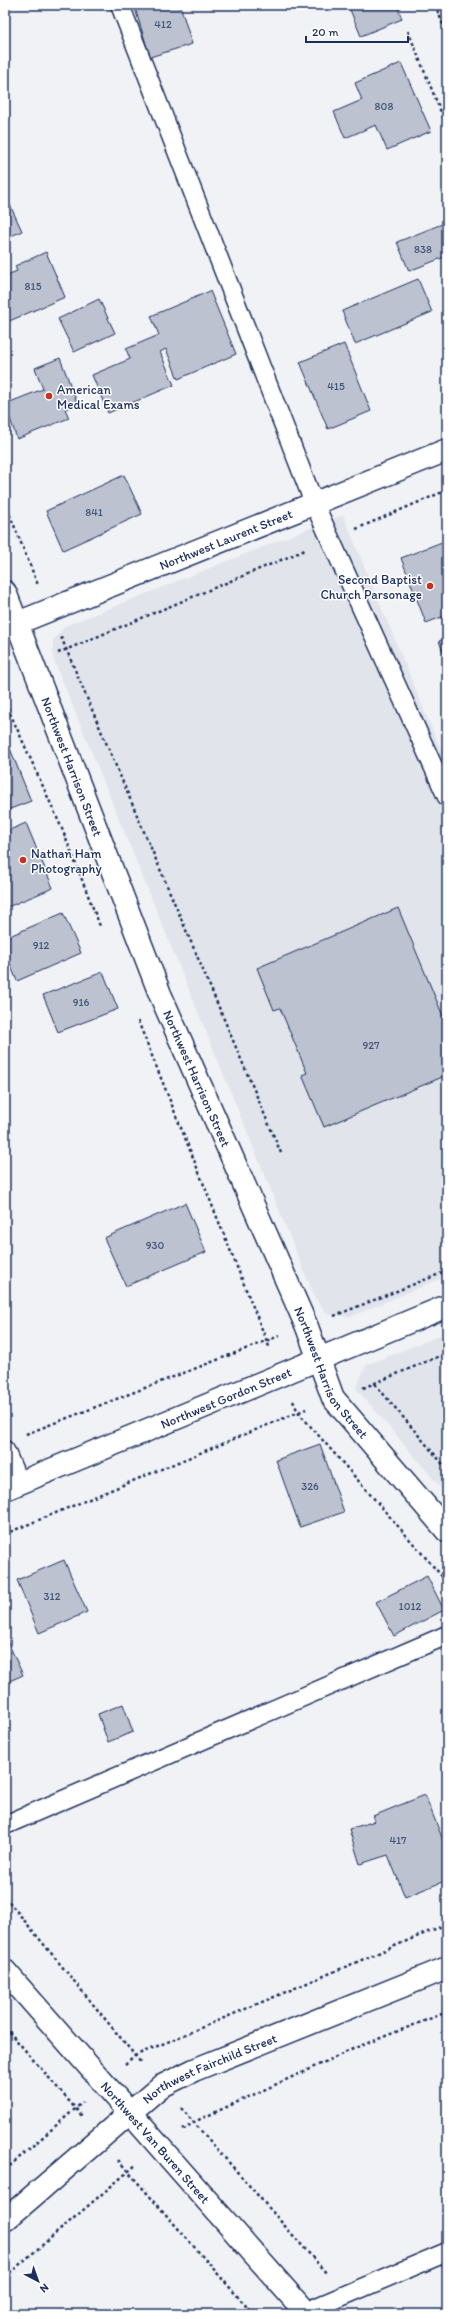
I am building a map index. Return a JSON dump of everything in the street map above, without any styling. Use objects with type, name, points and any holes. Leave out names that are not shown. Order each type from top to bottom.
[{"type":"street","name":"Northwest Laurent Street","points":[[11,625],[447,450]]},
{"type":"street","name":"Northwest Harrison Street","points":[[5,592],[11,625],[33,665],[160,994],[307,1327],[333,1398],[447,1531]]},
{"type":"street","name":"Northwest Gordon Street","points":[[12,1486],[447,1306]]},
{"type":"street","name":"Northwest Fairchild Street","points":[[5,2220],[160,2087],[194,2070],[447,1968]]},
{"type":"street","name":"Northwest Van Buren Street","points":[[5,1971],[306,2313]]},
{"type":"lane","points":[[120,5],[314,503],[447,797]]},
{"type":"lane","points":[[5,1450],[12,1486]]},
{"type":"lane","points":[[5,1825],[447,1635]]},
{"type":"lane","points":[[306,2313],[447,2252]]},
{"type":"path","points":[[435,5],[447,34]]},
{"type":"path","points":[[408,30],[447,127]]},
{"type":"path","points":[[33,665],[66,649],[447,490]]},
{"type":"path","points":[[5,503],[48,610],[281,1153]]},
{"type":"path","points":[[20,1436],[307,1327],[447,1271]]},
{"type":"path","points":[[5,1534],[333,1398],[375,1384],[447,1353]]},
{"type":"path","points":[[375,1384],[447,1469]]},
{"type":"path","points":[[5,2277],[128,2171],[194,2122],[355,2048],[447,2012]]},
{"type":"path","points":[[5,2027],[100,2139],[253,2314]]},
{"type":"shaded area","points":[[343,515],[447,765],[447,1276],[350,1317],[327,1314],[315,1298],[53,658],[53,640],[65,626]]},
{"type":"shaded area","points":[[447,1333],[447,1495],[356,1388],[366,1365]]},
{"type":"building","points":[[134,5],[180,5],[192,44],[150,57]]},
{"type":"building","points":[[348,5],[397,5],[402,19],[361,36]]},
{"type":"building","points":[[401,63],[431,131],[387,150],[376,125],[345,138],[334,112],[362,100],[355,83]]},
{"type":"building","points":[[10,205],[22,231],[5,239],[5,207]]},
{"type":"building","points":[[447,222],[447,256],[409,271],[397,242]]},
{"type":"building","points":[[46,252],[65,297],[7,322],[5,316],[5,276],[17,271],[15,266]]},
{"type":"building","points":[[418,279],[432,312],[355,344],[342,311]]},
{"type":"building","points":[[210,291],[236,354],[178,379],[166,349],[160,352],[174,385],[108,413],[92,375],[130,359],[126,349],[159,335],[151,316]]},
{"type":"building","points":[[99,299],[115,333],[74,352],[58,319]]},
{"type":"building","points":[[344,344],[371,411],[328,429],[300,362]]},
{"type":"building","name":"American Medical Exams","points":[[60,358],[78,405],[65,409],[69,418],[17,439],[5,404],[43,389],[35,368]]},
{"type":"building","points":[[124,475],[142,514],[63,550],[46,511]]},
{"type":"building","name":"Second Baptist Church Parsonage","points":[[447,540],[447,615],[426,623],[401,558]]},
{"type":"building","points":[[447,638],[447,662],[439,641]]},
{"type":"building","points":[[5,736],[31,801],[5,811]]},
{"type":"building","name":"Nathan Ham Photography","points":[[26,823],[53,888],[5,908],[5,832]]},
{"type":"building","points":[[398,908],[443,1016],[447,1014],[447,1075],[324,1127],[302,1075],[307,1073],[280,1008],[274,1010],[257,968]]},
{"type":"building","points":[[63,913],[81,953],[17,981],[5,952],[5,938]]},
{"type":"building","points":[[103,972],[118,1009],[58,1032],[43,995]]},
{"type":"building","points":[[185,1203],[206,1252],[126,1286],[104,1238]]},
{"type":"building","points":[[320,1444],[344,1512],[300,1527],[276,1460]]},
{"type":"building","points":[[64,1560],[87,1612],[39,1633],[17,1580]]},
{"type":"building","points":[[427,1576],[444,1610],[394,1636],[376,1602]]},
{"type":"building","points":[[5,1636],[23,1675],[5,1683]]},
{"type":"building","points":[[123,1704],[133,1732],[108,1742],[98,1714]]},
{"type":"building","points":[[425,1795],[447,1850],[447,1880],[405,1897],[388,1855],[360,1864],[349,1829],[375,1821],[373,1816]]},
{"type":"place","name":"American Medical Exams","points":[[49,396]]},
{"type":"place","name":"Second Baptist Church Parsonage","points":[[430,586]]},
{"type":"place","name":"Nathan Ham Photography","points":[[23,860]]}]
